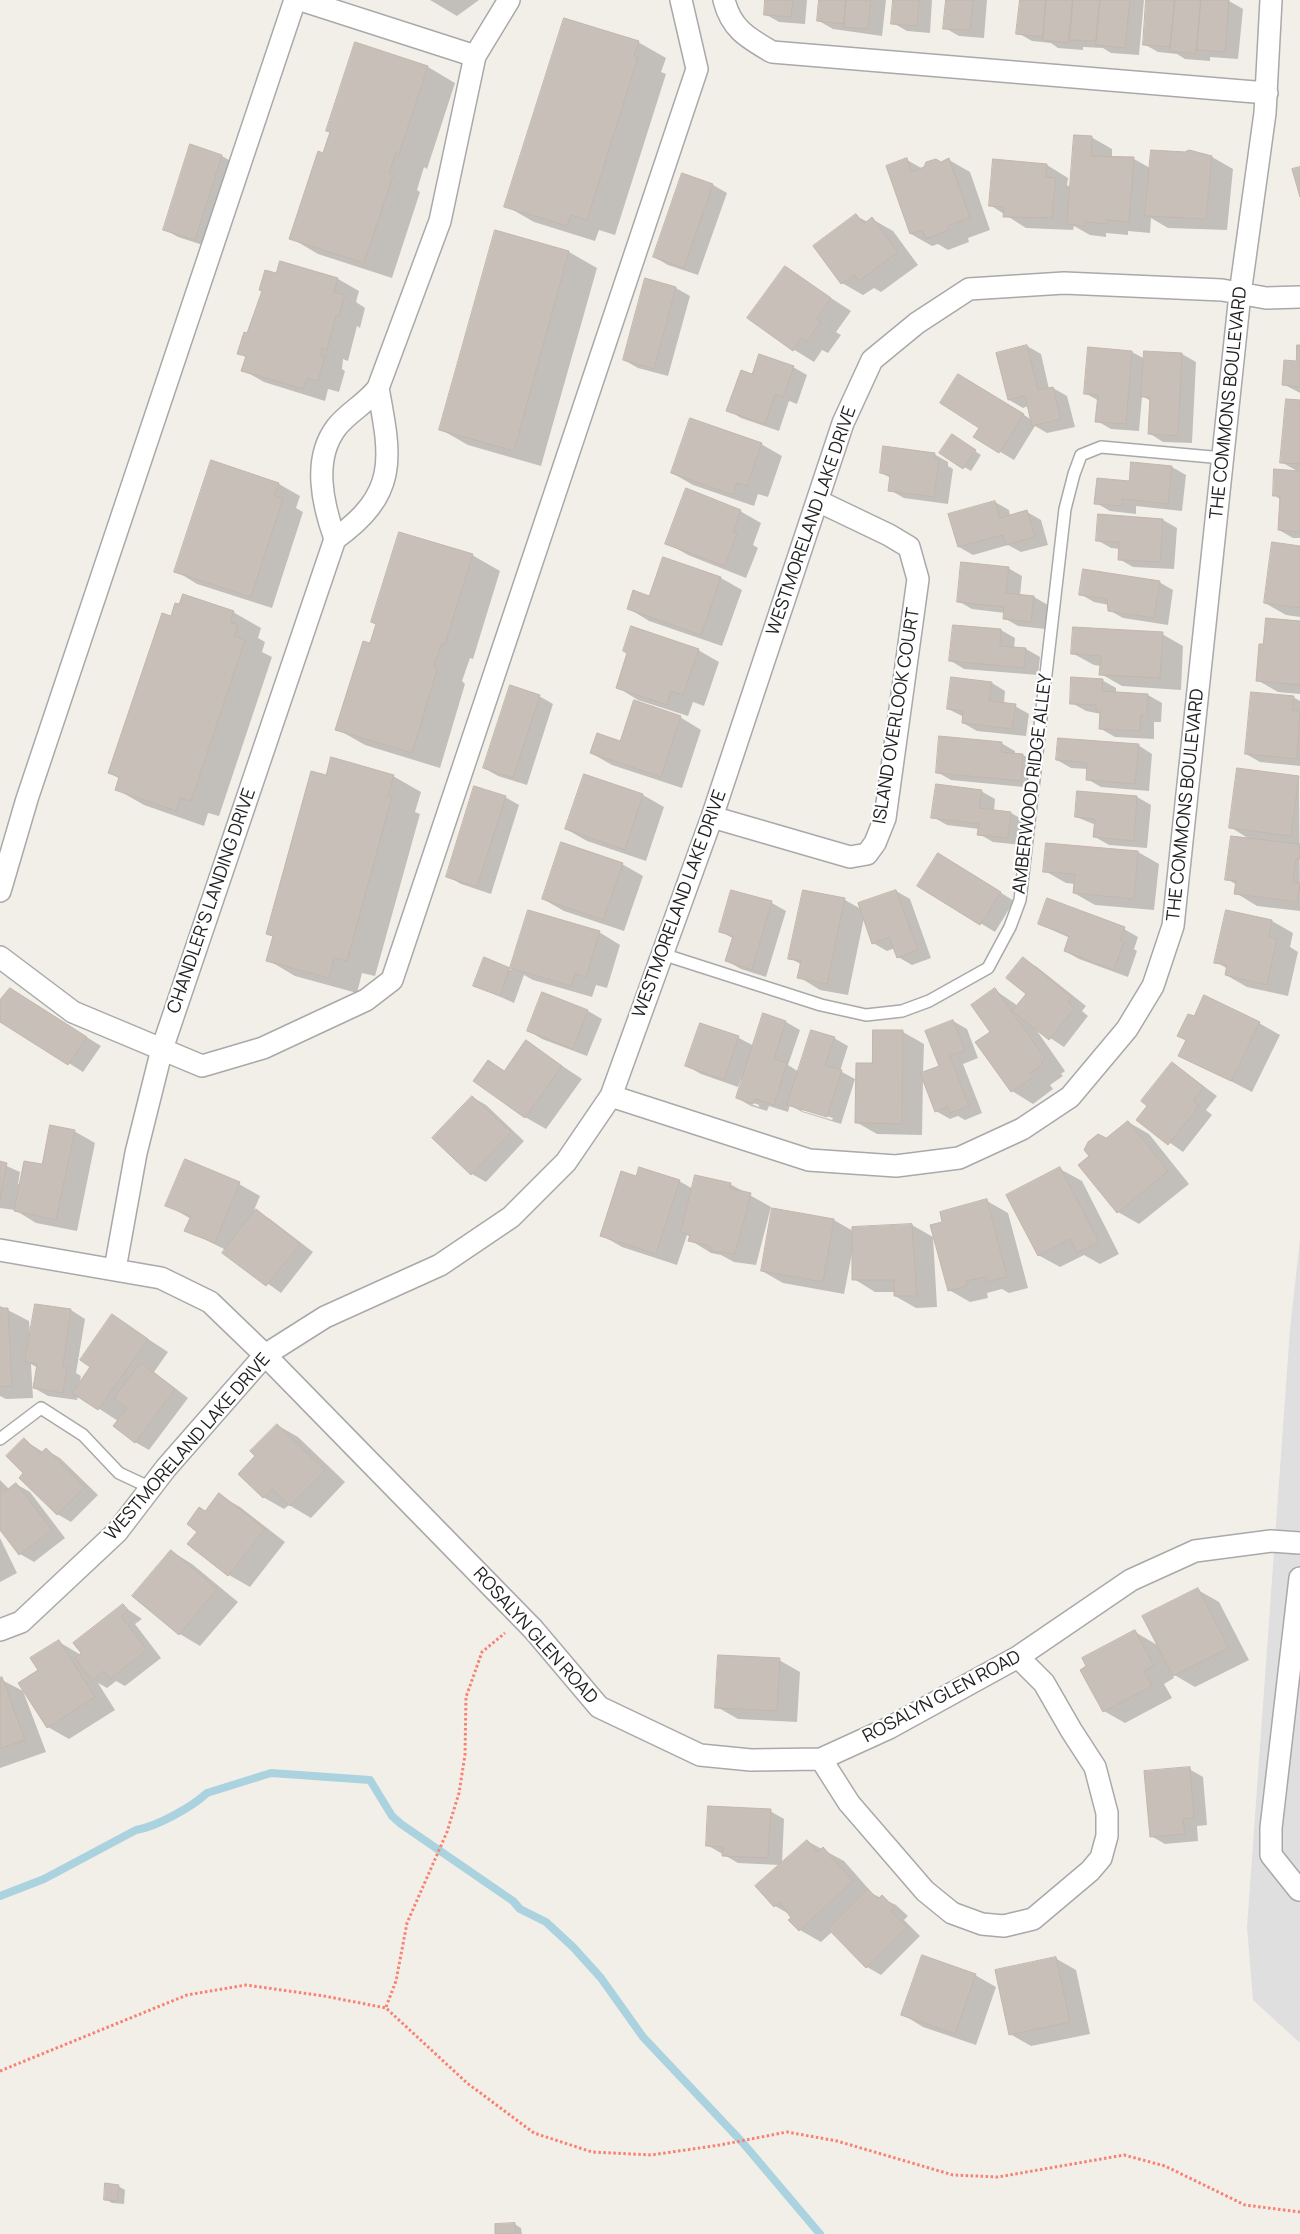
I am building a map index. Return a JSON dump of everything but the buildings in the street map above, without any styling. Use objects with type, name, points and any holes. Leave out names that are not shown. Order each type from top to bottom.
[{"type":"street","points":[[0,891],[33,780],[295,0]]},
{"type":"street","points":[[301,0],[475,56]]},
{"type":"street","points":[[378,388],[387,437],[388,462],[384,482],[353,527],[335,539],[325,510],[322,471],[326,449],[336,427],[370,400],[378,388],[440,221],[475,56],[509,0]]},
{"type":"street","points":[[0,957],[73,1012],[202,1066],[254,1050],[366,1000],[392,980],[698,69],[681,0]]},
{"type":"street","points":[[724,0],[728,14],[745,36],[772,52],[1266,92]]},
{"type":"street","name":"THE COMMONS BOULEVARD","points":[[611,1096],[809,1160],[896,1166],[959,1158],[1022,1129],[1070,1097],[1127,1029],[1153,986],[1173,926],[1240,294],[1266,92],[1271,0]]},
{"type":"street","name":"WESTMORELAND LAKE DRIVE","points":[[0,1630],[21,1622],[110,1539],[265,1354],[325,1317],[440,1265],[511,1218],[566,1162],[611,1096],[712,817],[843,423],[872,360],[917,323],[969,289],[1064,282],[1222,290],[1266,298],[1300,297]]},
{"type":"street","name":"ISLAND OVERLOOK COURT","points":[[712,817],[850,857],[867,854],[875,843],[885,818],[918,580],[909,547],[889,535],[818,501]]},
{"type":"street","name":"CHANDLER'S LANDING DRIVE","points":[[115,1269],[136,1153],[162,1050],[335,539]]},
{"type":"street","name":"ROSALYN GLEN ROAD","points":[[0,1250],[162,1278],[210,1302],[265,1354],[522,1618],[599,1707],[700,1755],[751,1760],[821,1759],[889,1728],[1018,1657],[1131,1580],[1195,1552],[1271,1541],[1300,1543]]},
{"type":"street","points":[[1300,1578],[1271,1828],[1271,1855],[1300,1890]]},
{"type":"street","points":[[821,1759],[855,1810],[925,1892],[952,1913],[982,1924],[1004,1926],[1033,1919],[1083,1877],[1102,1858],[1107,1836],[1107,1813],[1096,1767],[1071,1730],[1044,1683],[1018,1657]]},
{"type":"lane","name":"AMBERWOOD RIDGE ALLEY","points":[[662,954],[821,1005],[866,1015],[902,1011],[929,1002],[988,968],[1010,927],[1020,900],[1064,510],[1081,455],[1101,447],[1223,458]]},
{"type":"lane","points":[[0,1438],[41,1408],[83,1435],[119,1473],[151,1488]]},
{"type":"path","points":[[386,2008],[396,1981],[407,1923],[447,1832],[460,1793],[465,1755],[466,1697],[482,1652],[522,1618]]},
{"type":"path","points":[[0,2071],[187,1995],[246,1985],[324,1996],[386,2008],[467,2083],[534,2133],[592,2152],[651,2155],[720,2146],[787,2132],[837,2141],[953,2175],[998,2177],[1124,2155],[1165,2166],[1245,2205],[1300,2212]]},
{"type":"shaded area","points":[[1300,1239],[1300,2043],[1253,2000],[1247,1927],[1290,1329]]},
{"type":"waterway","points":[[0,1896],[44,1879],[136,1830],[163,1821],[207,1793],[271,1773],[370,1780],[392,1816],[401,1824],[513,1901],[520,1909],[546,1922],[573,1947],[601,1978],[643,2037],[743,2143],[820,2234]]}]
